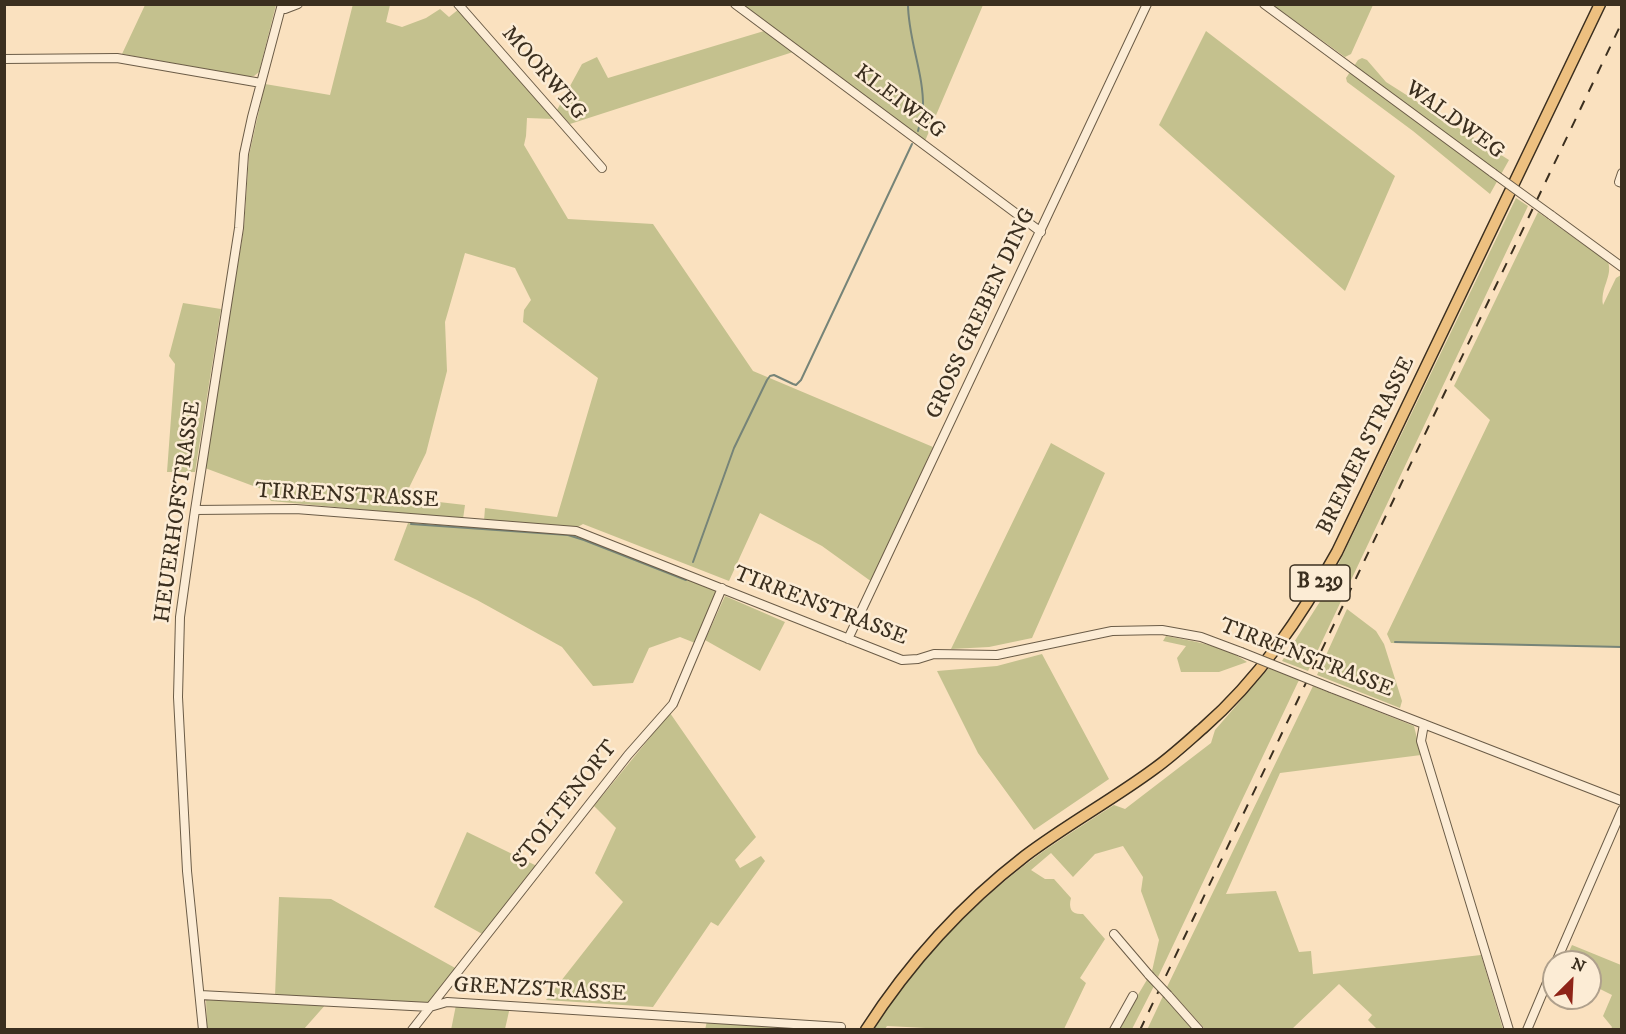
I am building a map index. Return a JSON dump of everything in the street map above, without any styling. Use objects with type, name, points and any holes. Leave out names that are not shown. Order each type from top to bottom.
[{"type":"main road","name":"BREMER STRASSE","points":[[866,1029],[917,959],[950,923],[1025,856],[1155,768],[1204,727],[1246,685],[1294,624],[1337,552],[1600,4]]},
{"type":"street","points":[[281,6],[285,9],[298,4]]},
{"type":"street","name":"MOORWEG","points":[[458,4],[602,168]]},
{"type":"street","name":"KLEIWEG","points":[[735,4],[1041,232]]},
{"type":"street","name":"GROSS GREBEN DING","points":[[848,639],[1147,4]]},
{"type":"street","name":"WALDWEG","points":[[1264,4],[1622,267]]},
{"type":"street","name":"HEUERHOFSTRASSE","points":[[203,1029],[193,938],[178,697],[180,617],[239,228],[244,154],[281,6]]},
{"type":"street","points":[[4,60],[117,58],[261,83]]},
{"type":"street","points":[[1622,172],[1620,177],[1622,183]]},
{"type":"street","name":"TIRRENSTRASSE","points":[[195,510],[296,509],[576,531],[902,660],[934,654],[997,655],[1112,631],[1162,630],[1201,637],[1622,801]]},
{"type":"street","name":"STOLTENORT","points":[[412,1029],[628,756],[673,704],[722,588]]},
{"type":"street","points":[[1424,724],[1421,741],[1509,1029]]},
{"type":"street","points":[[1561,950],[1622,810]]},
{"type":"street","points":[[1114,934],[1199,1029]]},
{"type":"street","points":[[1527,1029],[1542,994]]},
{"type":"street","name":"GRENZSTRASSE","points":[[200,995],[430,1007],[447,1002],[842,1027]]},
{"type":"street","points":[[1114,1029],[1133,996]]},
{"type":"shaded area","points":[[353,4],[390,5],[386,22],[402,27],[426,18],[440,9],[449,17],[459,9],[554,119],[527,118],[524,145],[568,219],[653,224],[753,371],[933,447],[872,582],[822,546],[760,513],[729,581],[583,524],[576,528],[484,521],[485,508],[557,517],[598,378],[523,322],[524,310],[531,300],[515,268],[465,253],[445,322],[447,371],[426,453],[404,498],[465,505],[463,519],[271,501],[264,490],[205,468],[244,227],[249,155],[265,84],[330,95]]},
{"type":"shaded area","points":[[145,5],[276,5],[259,72],[254,76],[246,76],[122,54]]},
{"type":"shaded area","points":[[743,5],[983,5],[925,141]]},
{"type":"shaded area","points":[[1273,5],[1373,5],[1351,54],[1345,57]]},
{"type":"shaded area","points":[[764,31],[793,52],[570,124],[557,110],[582,64],[597,57],[608,78]]},
{"type":"shaded area","points":[[1206,31],[1395,176],[1345,291],[1159,125]]},
{"type":"shaded area","points":[[1362,58],[1367,60],[1386,82],[1509,160],[1490,194],[1413,131],[1347,82],[1346,78],[1358,60]]},
{"type":"shaded area","points":[[1516,198],[1528,206],[1308,671],[1282,661],[1321,600]]},
{"type":"shaded area","points":[[1538,212],[1608,262],[1609,272],[1603,293],[1603,305],[1616,278],[1621,275],[1621,647],[1391,643],[1387,634],[1490,420],[1454,386]]},
{"type":"shaded area","points":[[183,303],[221,309],[195,472],[167,472],[175,364],[169,356]]},
{"type":"shaded area","points":[[1051,443],[1105,473],[1032,638],[989,647],[951,649]]},
{"type":"shaded area","points":[[408,523],[574,534],[719,589],[695,643],[680,637],[649,648],[633,683],[593,686],[562,647],[477,600],[394,560]]},
{"type":"shaded area","points":[[725,596],[785,622],[760,671],[705,640]]},
{"type":"shaded area","points":[[1347,609],[1376,631],[1384,644],[1402,701],[1400,708],[1317,675]]},
{"type":"shaded area","points":[[1166,636],[1219,648],[1247,662],[1219,672],[1181,672],[1177,658],[1186,646],[1163,641]]},
{"type":"shaded area","points":[[1042,654],[1109,779],[1034,830],[978,753],[937,671],[997,666]]},
{"type":"shaded area","points":[[1269,668],[1299,680],[1158,977],[1152,971],[1159,940],[1141,891],[1143,877],[1123,846],[1095,854],[1073,877],[1051,853],[1031,870],[1045,879],[1054,879],[1071,898],[1072,910],[1083,914],[1105,939],[1080,978],[1086,983],[1064,1029],[964,1030],[887,1026],[885,1029],[873,1030],[909,979],[975,907],[1048,848],[1114,805],[1125,809],[1211,743],[1215,730]]},
{"type":"shaded area","points":[[1313,686],[1414,726],[1421,755],[1280,773],[1226,894],[1276,891],[1299,952],[1311,951],[1313,974],[1481,955],[1503,1029],[1377,1029],[1368,1020],[1372,1015],[1339,984],[1292,1029],[1205,1029],[1167,987]]},
{"type":"shaded area","points":[[670,713],[756,837],[735,860],[740,868],[761,856],[765,861],[718,926],[711,922],[653,1007],[546,1000],[623,902],[595,873],[616,828],[594,806]]},
{"type":"shaded area","points":[[467,832],[539,867],[484,935],[434,907]]},
{"type":"shaded area","points":[[279,897],[331,899],[457,969],[428,1004],[275,996]]},
{"type":"shaded area","points":[[1572,945],[1584,950],[1570,950]]},
{"type":"shaded area","points":[[1602,957],[1621,965],[1621,1029],[1611,1029],[1612,1027],[1603,1016],[1612,995],[1602,990]]},
{"type":"shaded area","points":[[1148,978],[1154,986],[1132,1029],[1117,1030]]},
{"type":"shaded area","points":[[1163,996],[1193,1030],[1147,1030]]},
{"type":"shaded area","points":[[206,998],[327,1003],[304,1029],[207,1030]]},
{"type":"shaded area","points":[[456,1005],[510,1007],[505,1029],[451,1030]]},
{"type":"shaded area","points":[[707,1021],[827,1030],[705,1030]]},
{"type":"waterway","points":[[908,4],[910,30],[923,95],[923,111],[918,131]]},
{"type":"waterway","points":[[693,562],[734,448],[767,380],[774,375],[796,385],[801,380],[912,144]]},
{"type":"waterway","points":[[411,524],[568,535],[686,580]]},
{"type":"waterway","points":[[1395,642],[1622,647]]},
{"type":"railway","points":[[1140,1030],[1622,22]]}]
